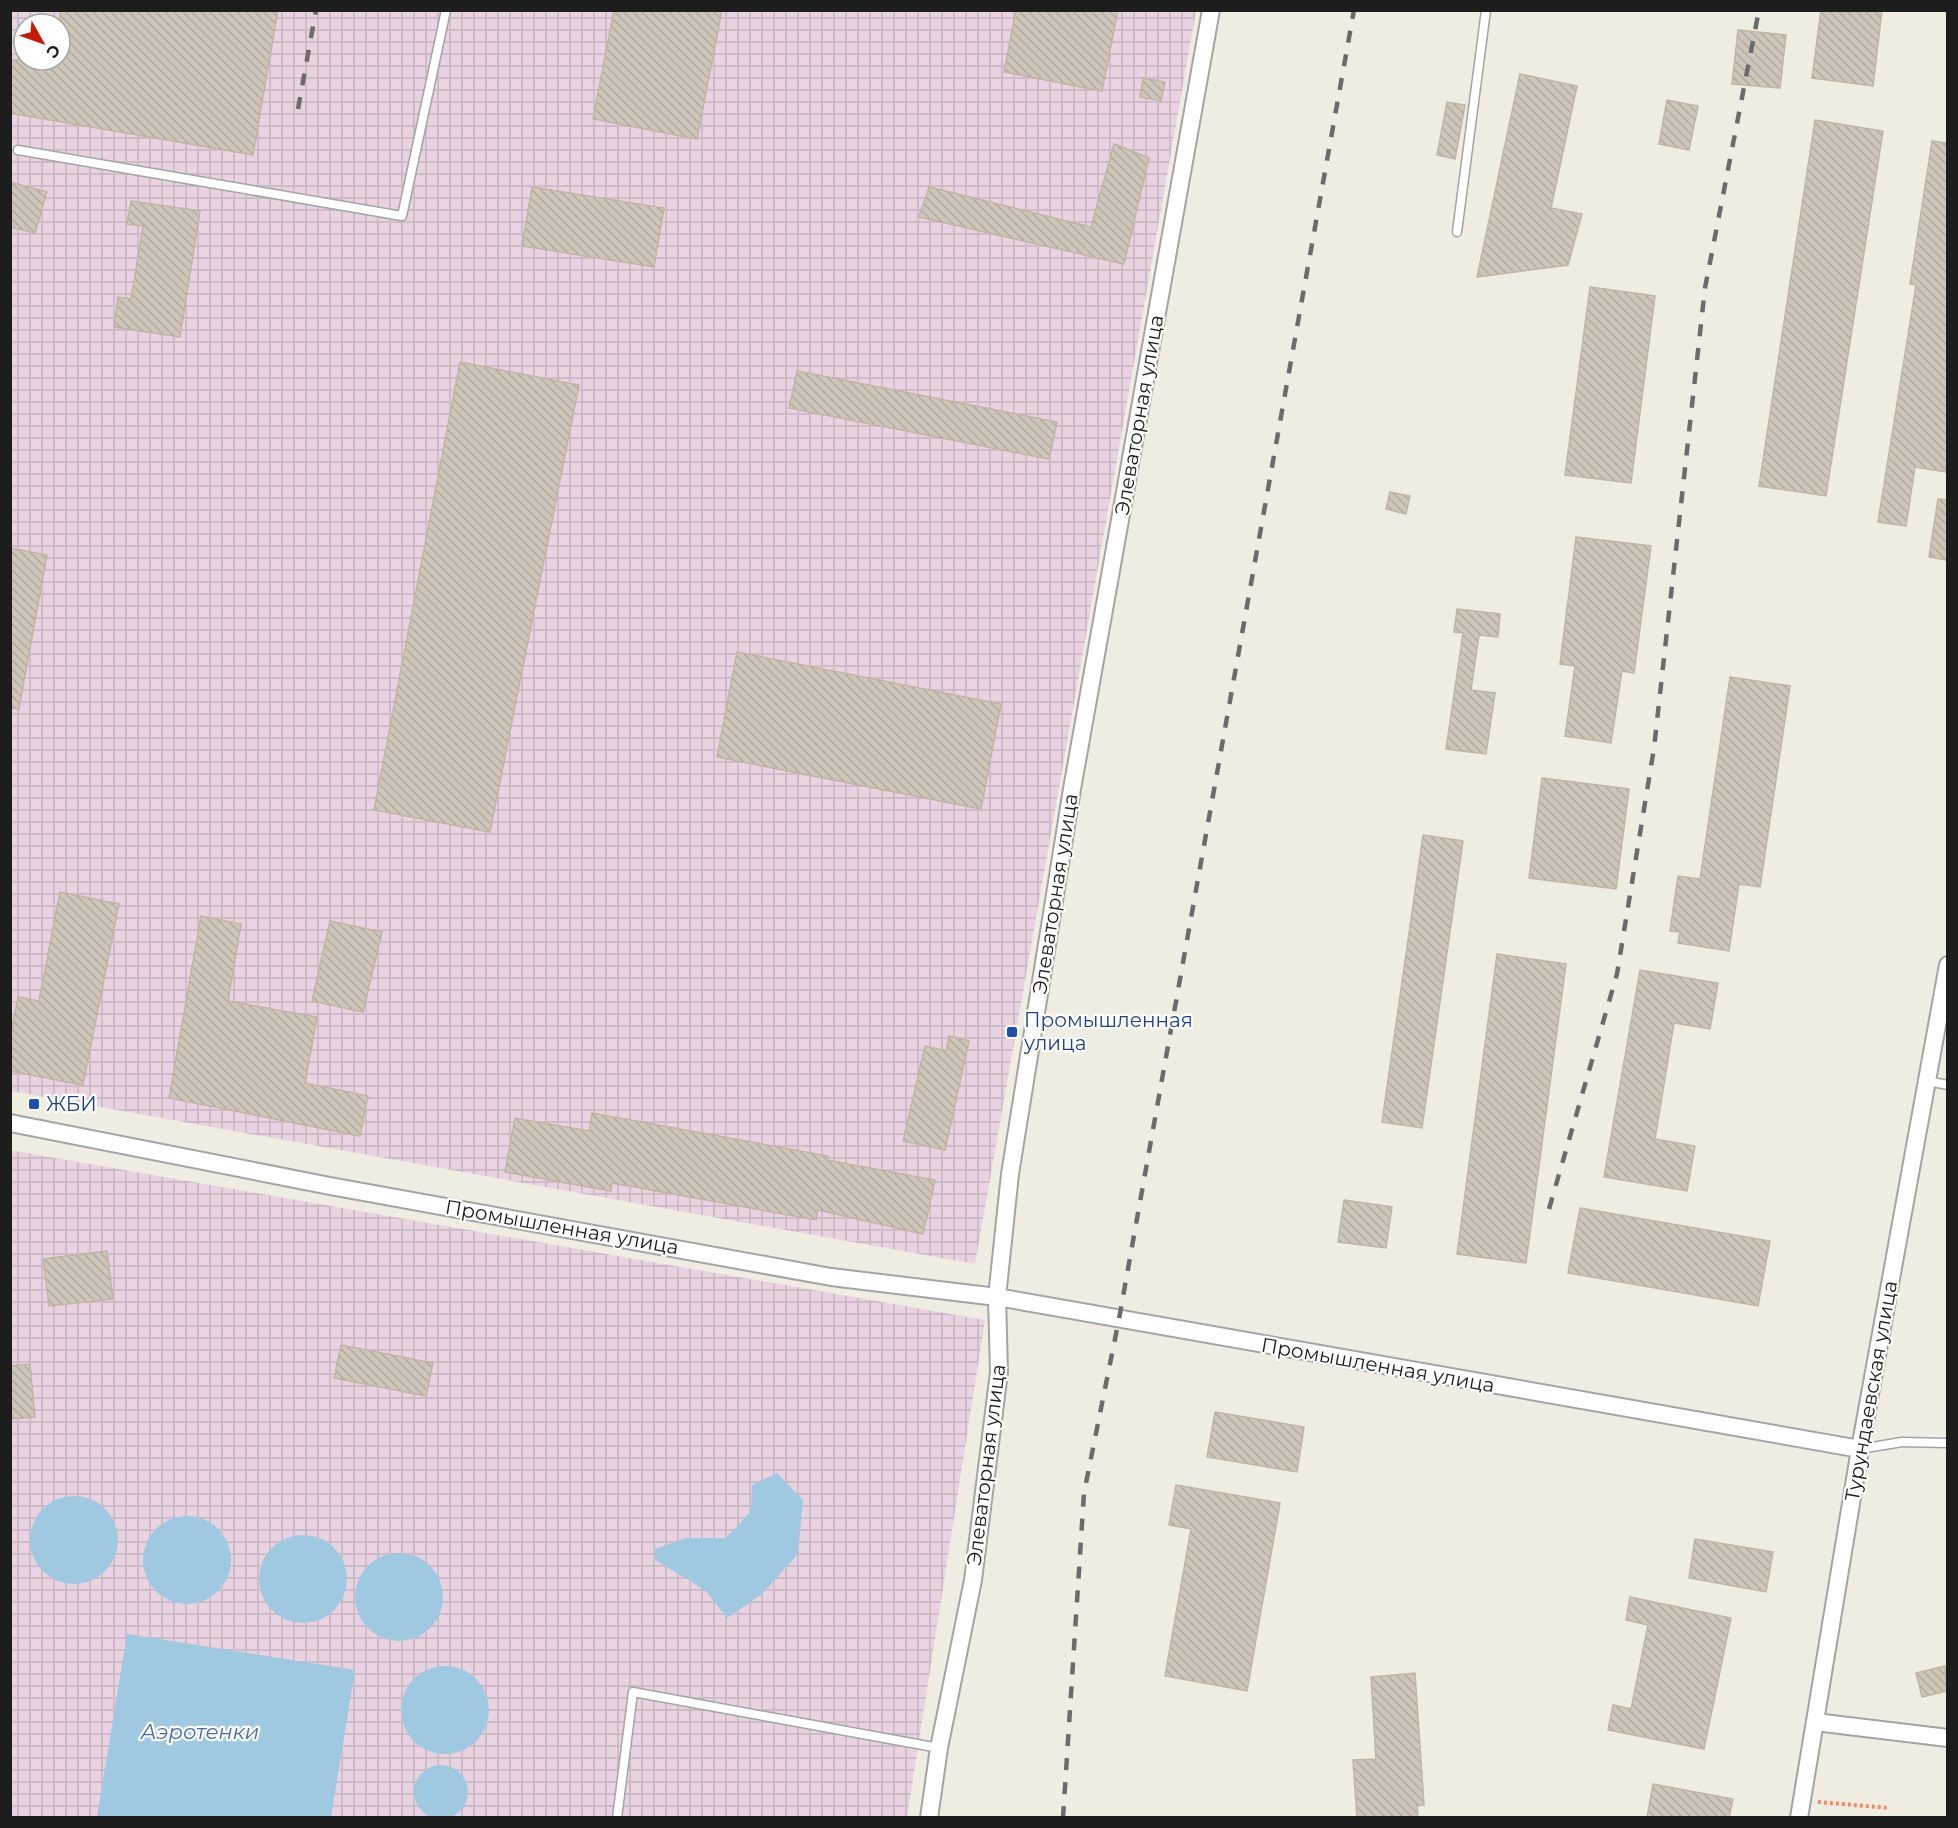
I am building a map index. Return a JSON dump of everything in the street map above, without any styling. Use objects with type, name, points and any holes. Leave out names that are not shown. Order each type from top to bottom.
[{"type":"street","name":"Элеваторная улица","points":[[929,1818],[939,1748],[974,1568],[999,1372],[997,1297],[1010,1174],[1070,801],[1211,10]]},
{"type":"street","name":"Турундаевская улица","points":[[1801,1809],[1860,1449],[1947,965]]},
{"type":"street","name":"Промышленная улица","points":[[10,1123],[330,1186],[831,1277],[997,1297],[1860,1449]]},
{"type":"street","points":[[1815,1722],[1947,1738]]},
{"type":"lane","points":[[18,150],[402,216],[446,10]]},
{"type":"lane","points":[[1456,232],[1486,10]]},
{"type":"lane","points":[[1927,1081],[1947,1085]]},
{"type":"lane","points":[[1860,1449],[1902,1442],[1947,1443]]},
{"type":"lane","points":[[617,1818],[633,1692],[939,1748]]},
{"type":"path","points":[[1801,1809],[1889,1808]]},
{"type":"shaded area","points":[[10,11],[1196,11],[975,1264],[11,1091]]},
{"type":"shaded area","points":[[10,1150],[985,1320],[907,1817],[11,1817]]},
{"type":"water","points":[[777,1473],[803,1500],[798,1554],[761,1595],[727,1618],[705,1590],[655,1560],[655,1549],[686,1538],[726,1538],[751,1511],[752,1485]]},
{"type":"water","points":[[74,1496],[99,1503],[111,1515],[118,1540],[111,1565],[99,1577],[74,1584],[49,1577],[37,1565],[30,1540],[37,1515],[49,1503]]},
{"type":"water","points":[[187,1516],[212,1523],[224,1535],[231,1560],[224,1585],[212,1597],[187,1604],[162,1597],[150,1585],[143,1560],[150,1535],[162,1523]]},
{"type":"water","points":[[303,1535],[328,1542],[340,1554],[347,1579],[340,1604],[328,1616],[303,1623],[278,1616],[266,1604],[259,1579],[266,1554],[278,1542]]},
{"type":"water","points":[[399,1553],[424,1560],[436,1572],[443,1597],[436,1622],[424,1634],[399,1641],[374,1634],[362,1622],[355,1597],[362,1572],[374,1560]]},
{"type":"water","name":"Аэротенки","points":[[127,1634],[355,1670],[331,1817],[97,1817]]},
{"type":"water","points":[[445,1666],[470,1673],[482,1685],[489,1710],[482,1735],[470,1747],[445,1754],[420,1747],[408,1735],[401,1710],[408,1685],[420,1673]]},
{"type":"water","points":[[441,1765],[451,1767],[460,1773],[466,1782],[468,1792],[466,1802],[460,1811],[451,1817],[441,1819],[431,1817],[422,1811],[416,1802],[414,1792],[416,1782],[422,1773],[431,1767]]},
{"type":"building","points":[[60,10],[278,10],[253,155],[10,113],[10,60],[12,60],[12,72],[72,72],[72,12],[60,12]]},
{"type":"building","points":[[614,10],[722,10],[697,139],[593,119]]},
{"type":"building","points":[[1016,10],[1118,10],[1102,91],[1004,72]]},
{"type":"building","points":[[1821,10],[1882,10],[1873,86],[1812,78]]},
{"type":"building","points":[[1738,30],[1786,35],[1780,88],[1732,84]]},
{"type":"building","points":[[1520,74],[1577,86],[1551,208],[1582,214],[1568,265],[1477,277]]},
{"type":"building","points":[[1143,78],[1165,82],[1161,101],[1140,97]]},
{"type":"building","points":[[1667,100],[1698,106],[1689,150],[1659,144]]},
{"type":"building","points":[[1447,102],[1465,105],[1455,159],[1437,155]]},
{"type":"building","points":[[1815,120],[1883,131],[1826,496],[1759,486]]},
{"type":"building","points":[[1932,141],[1947,143],[1947,472],[1915,467],[1906,526],[1878,522],[1916,285],[1910,284]]},
{"type":"building","points":[[1114,144],[1149,158],[1124,264],[919,217],[929,187],[1091,227]]},
{"type":"building","points":[[10,182],[47,192],[35,233],[10,227]]},
{"type":"building","points":[[532,187],[664,208],[654,267],[522,246]]},
{"type":"building","points":[[131,201],[200,211],[180,337],[114,327],[118,297],[131,299],[143,226],[127,224]]},
{"type":"building","points":[[1590,287],[1655,296],[1631,483],[1565,475]]},
{"type":"building","points":[[460,362],[579,385],[490,832],[374,810]]},
{"type":"building","points":[[797,371],[1057,422],[1049,459],[789,408]]},
{"type":"building","points":[[1390,492],[1410,496],[1406,514],[1386,509]]},
{"type":"building","points":[[1938,499],[1947,500],[1947,560],[1929,557]]},
{"type":"building","points":[[1576,537],[1651,546],[1634,673],[1622,671],[1611,743],[1565,736],[1575,666],[1560,664]]},
{"type":"building","points":[[10,548],[47,555],[19,709],[10,708]]},
{"type":"building","points":[[1457,609],[1500,614],[1498,637],[1479,635],[1471,690],[1495,693],[1486,754],[1446,749],[1463,633],[1454,632]]},
{"type":"building","points":[[737,652],[1001,704],[981,809],[717,757]]},
{"type":"building","points":[[1730,677],[1790,686],[1760,887],[1739,884],[1729,951],[1678,943],[1680,932],[1670,931],[1678,876],[1700,879]]},
{"type":"building","points":[[1542,778],[1629,789],[1616,889],[1529,878]]},
{"type":"building","points":[[1423,835],[1463,841],[1422,1128],[1382,1122]]},
{"type":"building","points":[[60,892],[119,904],[83,1085],[10,1071],[10,1037],[18,997],[39,1001]]},
{"type":"building","points":[[201,916],[241,924],[228,1001],[317,1017],[305,1083],[368,1096],[360,1136],[169,1098]]},
{"type":"building","points":[[330,921],[382,932],[363,1012],[312,1001]]},
{"type":"building","points":[[1497,954],[1566,964],[1526,1263],[1457,1254]]},
{"type":"building","points":[[1640,970],[1718,983],[1710,1029],[1674,1023],[1655,1139],[1695,1146],[1687,1191],[1604,1177]]},
{"type":"building","points":[[949,1036],[969,1041],[945,1150],[903,1141],[925,1046],[946,1051]]},
{"type":"building","points":[[592,1113],[828,1156],[827,1160],[935,1180],[923,1234],[818,1210],[816,1220],[612,1183],[611,1191],[505,1172],[515,1118],[589,1131]]},
{"type":"building","points":[[1344,1200],[1392,1207],[1386,1248],[1338,1242]]},
{"type":"building","points":[[1580,1208],[1770,1241],[1758,1306],[1568,1273]]},
{"type":"building","points":[[107,1251],[113,1299],[49,1306],[43,1259]]},
{"type":"building","points":[[341,1345],[433,1363],[426,1396],[334,1378]]},
{"type":"building","points":[[30,1364],[35,1417],[10,1419],[10,1366]]},
{"type":"building","points":[[1215,1412],[1304,1427],[1297,1472],[1207,1457]]},
{"type":"building","points":[[1176,1485],[1280,1503],[1247,1691],[1165,1676],[1191,1529],[1169,1525]]},
{"type":"building","points":[[1695,1539],[1773,1552],[1766,1592],[1689,1578]]},
{"type":"building","points":[[1630,1597],[1731,1618],[1704,1749],[1608,1730],[1613,1705],[1631,1709],[1648,1625],[1626,1620]]},
{"type":"building","points":[[1945,1666],[1947,1691],[1922,1697],[1916,1673]]},
{"type":"building","points":[[1415,1673],[1424,1805],[1417,1806],[1418,1818],[1357,1818],[1353,1760],[1376,1759],[1371,1677]]},
{"type":"building","points":[[1653,1784],[1733,1799],[1729,1818],[1647,1818]]},
{"type":"railway","points":[[298,109],[316,10]]},
{"type":"railway","points":[[1063,1818],[1084,1493],[1119,1319],[1354,10]]},
{"type":"railway","points":[[1549,1209],[1617,974],[1654,748],[1705,288],[1759,10]]},
{"type":"place","name":"Промышленная улица","points":[[1012,1032]]},
{"type":"place","name":"ЖБИ","points":[[34,1104]]}]
